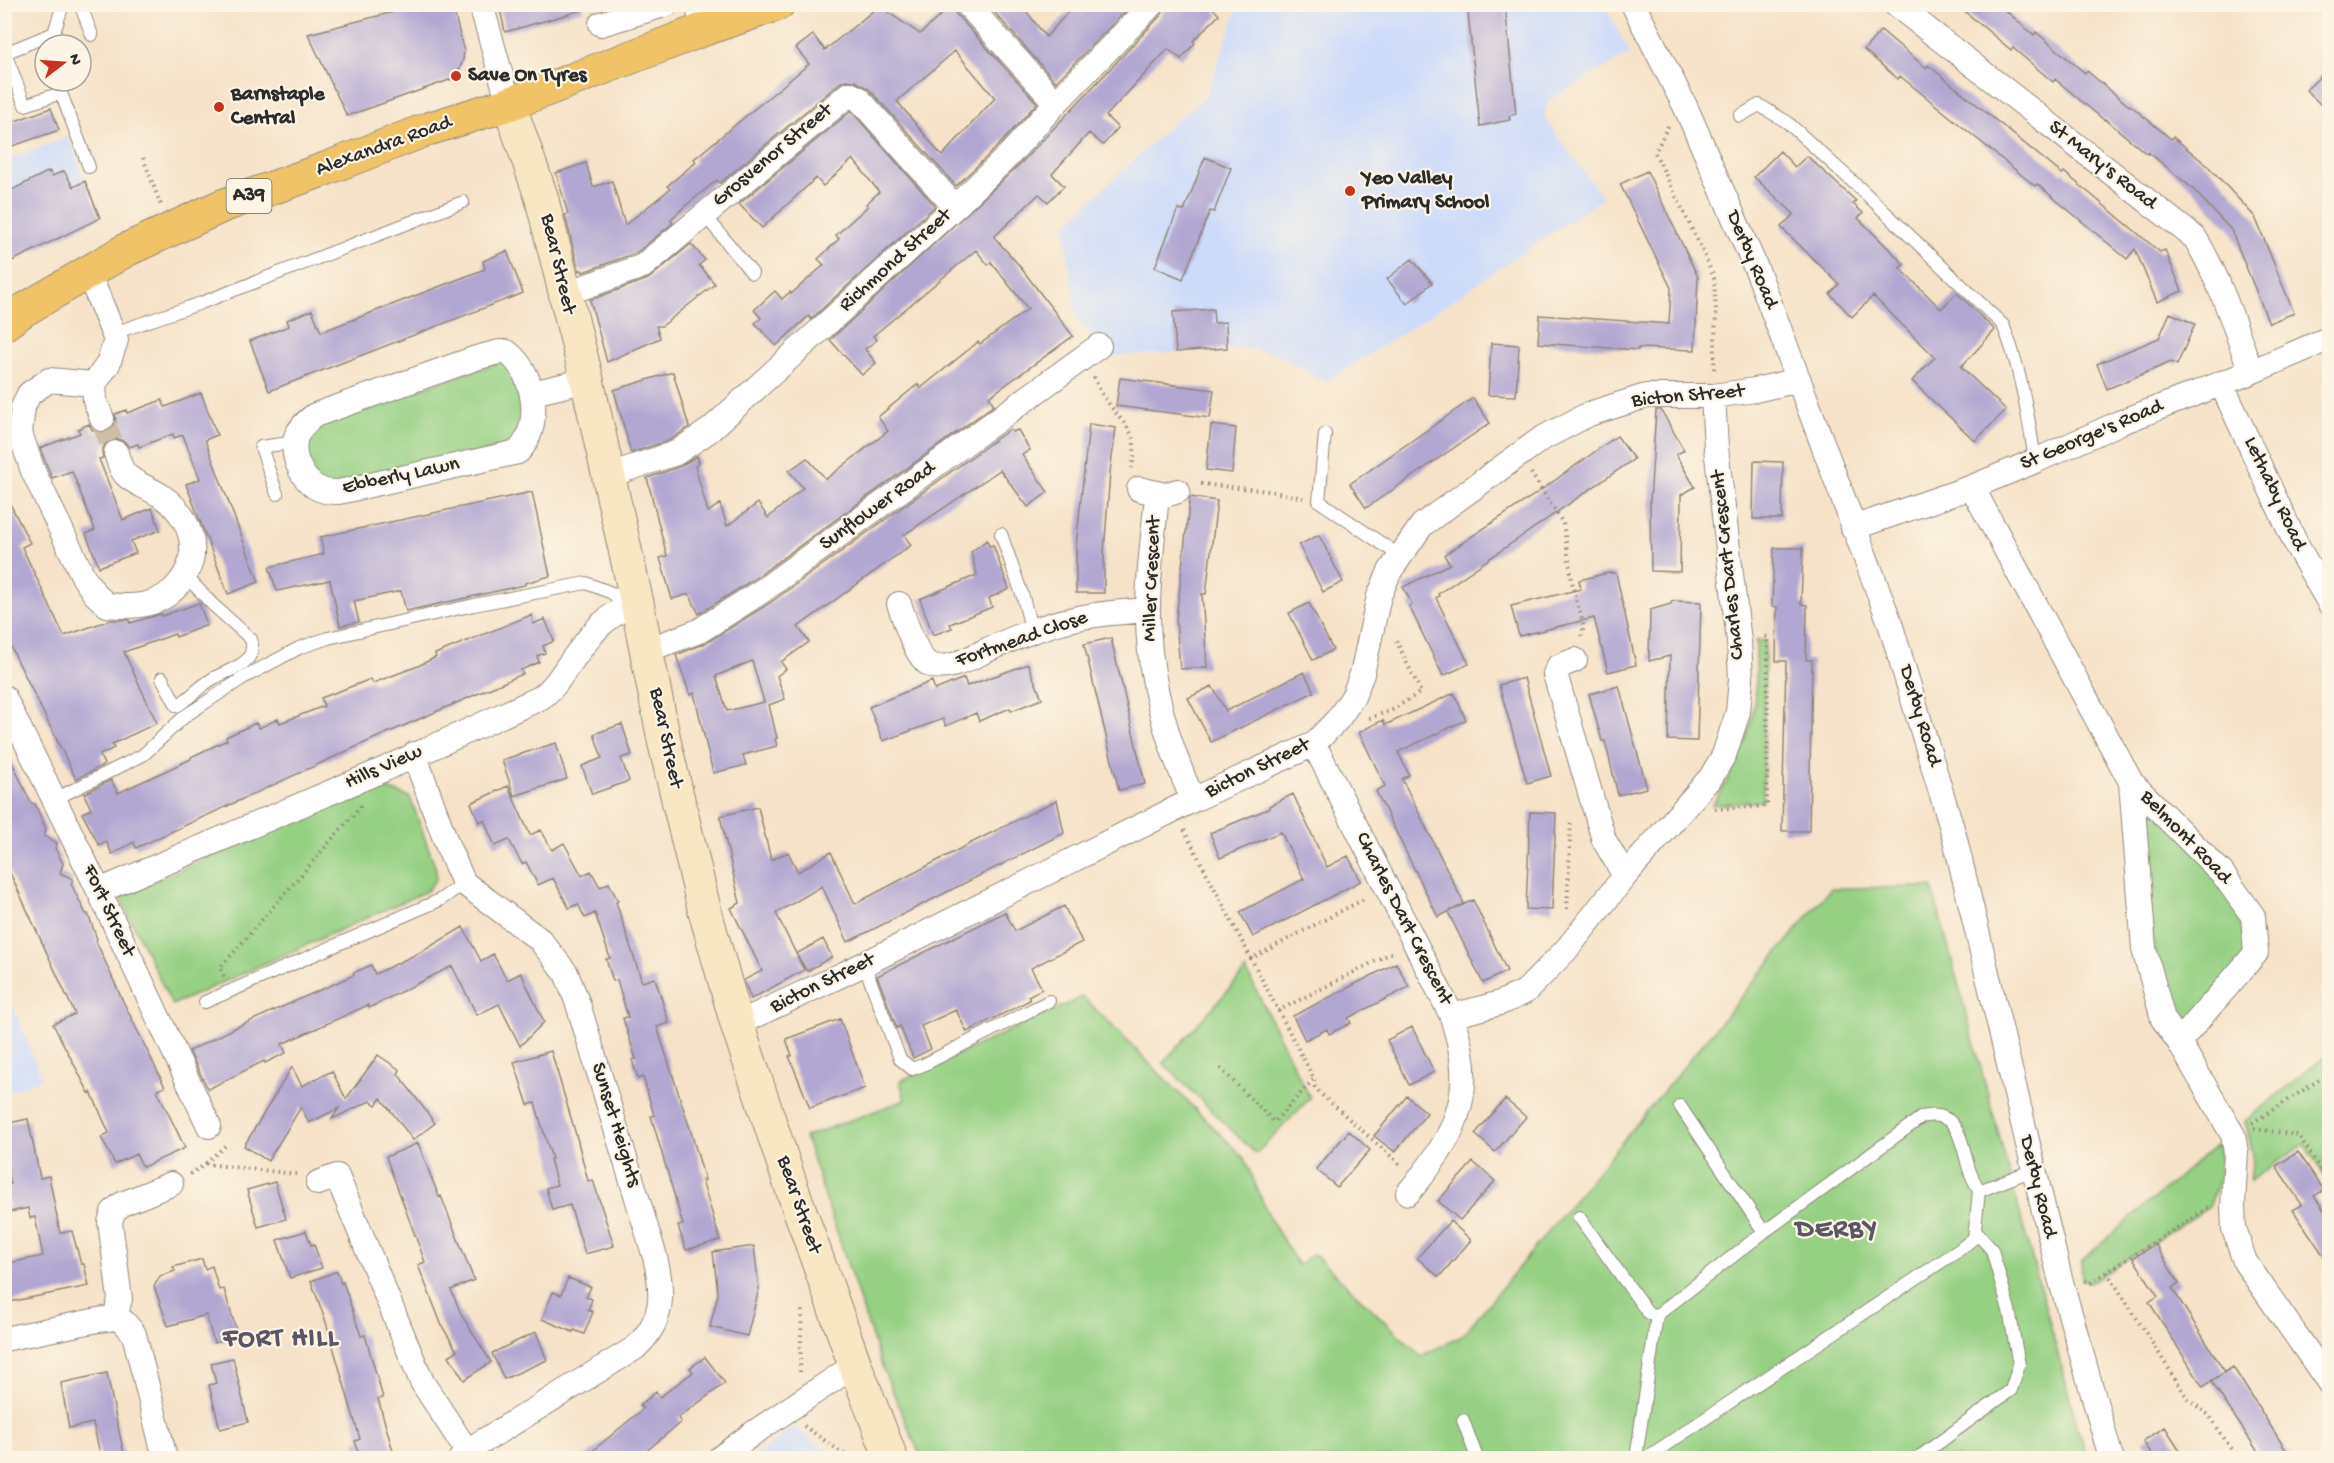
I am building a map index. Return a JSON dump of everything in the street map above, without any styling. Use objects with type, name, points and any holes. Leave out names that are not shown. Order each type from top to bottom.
[{"type":"main road","name":"Alexandra Road","points":[[4,324],[126,250],[222,206],[428,129],[509,104],[700,17],[778,4]]},
{"type":"street","name":"Bear Street","points":[[482,4],[509,104],[541,196],[609,475],[633,604],[647,650],[665,745],[701,896],[737,1024],[794,1194],[891,1458]]},
{"type":"street","points":[[601,24],[667,4]]},
{"type":"street","points":[[967,4],[1056,103]]},
{"type":"street","name":"Richmond Street","points":[[609,475],[676,453],[710,430],[1009,156],[1056,103],[1152,4]]},
{"type":"street","name":"Derby Road","points":[[1633,4],[1681,97],[1759,275],[1888,620],[1946,803],[2060,1278],[2111,1458]]},
{"type":"street","name":"St Mary's Road","points":[[1895,4],[2195,238],[2204,252],[2224,298],[2251,372]]},
{"type":"street","name":"Grosvenor Street","points":[[564,294],[643,266],[849,94],[858,98],[955,207]]},
{"type":"street","points":[[88,272],[114,333],[114,350],[108,364],[94,384],[95,400],[102,419]]},
{"type":"street","name":"St George's Road","points":[[1853,528],[2035,461],[2118,423],[2251,372],[2330,338]]},
{"type":"street","name":"Sunflower Road","points":[[647,650],[699,631],[762,591],[1092,350]]},
{"type":"street","name":"Ebberly Lawn","points":[[507,352],[522,366],[533,393],[531,435],[518,452],[339,492],[325,491],[310,482],[302,474],[298,463],[295,442],[301,427],[315,415],[476,358],[507,352]]},
{"type":"street","points":[[94,384],[49,380],[39,386],[29,394],[23,407],[20,433],[33,471],[84,578],[95,594],[107,605],[143,606],[165,598],[186,576],[193,553],[191,536],[188,523],[182,514],[162,496],[126,476],[116,453]]},
{"type":"street","points":[[533,393],[587,380]]},
{"type":"street","name":"Bicton Street","points":[[737,1024],[864,964],[1184,805],[1314,744],[1338,719],[1353,697],[1362,674],[1379,596],[1390,571],[1422,525],[1541,439],[1589,414],[1646,396],[1713,396],[1799,380]]},
{"type":"street","name":"Lethaby Road","points":[[2221,383],[2297,546],[2330,604]]},
{"type":"street","name":"Charles Dart Crescent","points":[[1314,744],[1452,1016],[1500,1003],[1525,993],[1566,950],[1625,876],[1711,777],[1724,755],[1738,712],[1741,679],[1739,640],[1716,447],[1713,396]]},
{"type":"street","name":"Belmont Road","points":[[1972,486],[2131,782],[2223,873],[2253,916],[2256,953],[2179,1042]]},
{"type":"street","name":"Miller Crescent","points":[[1158,491],[1148,609],[1151,662],[1160,710],[1175,761],[1184,805]]},
{"type":"street","name":"Hills View","points":[[99,891],[385,769],[548,693],[593,632],[612,614],[633,604]]},
{"type":"street","name":"Fortmead Close","points":[[899,604],[921,658],[935,666],[944,667],[1065,621],[1148,609]]},
{"type":"street","points":[[1575,660],[1558,666],[1555,674],[1604,840],[1625,876]]},
{"type":"street","name":"Fort Street","points":[[4,697],[99,891],[209,1126]]},
{"type":"street","name":"Sunset Heights","points":[[337,1176],[422,1382],[464,1455],[635,1348],[651,1330],[660,1306],[661,1290],[655,1257],[578,1004],[566,973],[540,940],[464,883],[448,847],[414,754]]},
{"type":"street","name":"Belmont Road","points":[[2131,782],[2144,949],[2163,1019],[2179,1042],[2233,1135],[2236,1152],[2234,1228],[2245,1262],[2330,1384]]},
{"type":"street","points":[[1413,1187],[1438,1156],[1457,1118],[1462,1086],[1462,1054],[1452,1016]]},
{"type":"street","points":[[115,1318],[120,1299],[110,1233],[113,1212],[122,1204],[171,1184]]},
{"type":"street","points":[[4,1339],[98,1320],[115,1318],[124,1322],[134,1334],[165,1458]]},
{"type":"street","points":[[720,1458],[855,1365]]},
{"type":"lane","points":[[63,4],[54,33],[5,53],[25,105],[61,93],[89,166]]},
{"type":"lane","points":[[80,4],[91,33]]},
{"type":"lane","points":[[1740,116],[1759,105],[1787,122],[2003,325],[2010,342],[2030,421],[2035,461]]},
{"type":"lane","points":[[114,333],[201,303],[463,202]]},
{"type":"lane","points":[[704,214],[752,273]]},
{"type":"lane","points":[[1325,434],[1319,501],[1400,556]]},
{"type":"lane","points":[[277,494],[261,447],[295,442]]},
{"type":"lane","points":[[1001,534],[1023,597],[1032,632]]},
{"type":"lane","points":[[162,678],[177,706],[212,679],[230,672],[249,659],[253,652],[251,639],[212,604],[186,576]]},
{"type":"lane","points":[[55,799],[143,755],[185,716],[243,678],[299,648],[328,638],[474,605],[586,583],[633,604]]},
{"type":"lane","points":[[205,1002],[440,900],[464,883]]},
{"type":"lane","points":[[864,964],[900,1059],[912,1069],[1049,1002]]},
{"type":"lane","points":[[1680,1106],[1764,1232]]},
{"type":"lane","points":[[1636,1458],[1657,1315],[1764,1232],[1922,1117],[1933,1114],[1949,1120],[1957,1128],[1970,1171],[1979,1191],[1974,1238],[1646,1458]]},
{"type":"lane","points":[[1979,1191],[2033,1170]]},
{"type":"lane","points":[[1578,1217],[1646,1310],[1650,1314],[1657,1315]]},
{"type":"lane","points":[[1918,1458],[2011,1390],[2019,1365],[2009,1310],[1992,1251],[1976,1232]]},
{"type":"lane","points":[[1463,1420],[1477,1458]]},
{"type":"path","points":[[1681,97],[1655,153],[1704,254],[1716,287],[1713,396]]},
{"type":"path","points":[[143,158],[169,230]]},
{"type":"path","points":[[1092,350],[1098,387],[1132,436],[1134,453],[1130,481],[1158,491],[1190,483],[1269,492],[1319,501]]},
{"type":"path","points":[[1518,455],[1563,523],[1574,593],[1584,626],[1579,648],[1582,657],[1575,660]]},
{"type":"path","points":[[231,991],[220,968],[382,783],[385,769]]},
{"type":"path","points":[[1184,805],[1250,959],[1314,1079],[1315,1087],[1413,1187]]},
{"type":"path","points":[[1566,950],[1572,818]]},
{"type":"path","points":[[1250,959],[1371,896],[1389,889]]},
{"type":"path","points":[[1278,1011],[1414,942]]},
{"type":"path","points":[[1220,1068],[1274,1122],[1314,1079]]},
{"type":"path","points":[[2330,1073],[2245,1128],[2298,1136],[2330,1183]]},
{"type":"path","points":[[171,1184],[206,1164],[337,1176]]},
{"type":"path","points":[[2060,1278],[2075,1275],[2090,1283],[2234,1192]]},
{"type":"path","points":[[2107,1272],[2188,1399],[2209,1415],[2237,1458]]},
{"type":"path","points":[[802,1302],[792,1407],[850,1458]]},
{"type":"shaded area","name":"Yeo Valley Primary School","points":[[1239,5],[1604,5],[1630,53],[1548,101],[1544,117],[1603,198],[1443,307],[1326,382],[1274,353],[1245,348],[1103,357],[1096,339],[1077,321],[1064,226],[1176,120],[1205,98]]},
{"type":"shaded area","points":[[69,137],[100,218],[17,259],[5,236],[5,160]]},
{"type":"shaded area","points":[[5,986],[42,1079],[4,1093]]},
{"type":"shaded area","points":[[793,1427],[838,1458],[753,1458]]},
{"type":"green space","points":[[514,358],[527,443],[318,488],[297,435],[301,427]]},
{"type":"green space","points":[[1756,641],[1765,641],[1763,801],[1712,805],[1736,764],[1750,727],[1756,688]]},
{"type":"green space","points":[[370,783],[410,797],[436,869],[436,879],[427,891],[172,1005],[120,897]]},
{"type":"green space","points":[[2132,783],[2222,874],[2255,953],[2179,1041],[2163,1019]]},
{"type":"green space","points":[[1932,887],[2086,1458],[921,1458],[881,1364],[805,1137],[905,1100],[900,1081],[1083,997],[1244,1158],[1270,1219],[1298,1265],[1314,1254],[1421,1356],[1462,1336],[1831,888]]},
{"type":"green space","points":[[1246,970],[1310,1098],[1256,1154],[1163,1063]]},
{"type":"green space","points":[[2329,1053],[2329,1183],[2304,1144],[2250,1181],[2253,1155],[2245,1121]]},
{"type":"green space","points":[[2217,1144],[2221,1168],[2209,1207],[2090,1283],[2082,1279],[2081,1261]]},
{"type":"building","points":[[408,4],[452,4],[464,51],[457,75],[452,79],[347,116],[308,34],[409,8]]},
{"type":"building","points":[[499,4],[582,4],[583,10],[505,32]]},
{"type":"building","points":[[953,4],[956,14],[1037,103],[999,145],[956,186],[869,89],[855,81],[846,80],[720,183],[717,180],[684,207],[670,220],[673,223],[636,253],[583,272],[579,271],[565,215],[568,214],[556,173],[586,163],[593,187],[612,181],[625,225],[670,189],[667,186],[696,162],[694,159],[809,64],[796,48],[813,35],[825,50],[879,6],[920,34]],"holes":[[[955,51],[995,98],[942,156],[897,101]]]},
{"type":"building","points":[[987,4],[1021,4],[1046,37],[1075,4],[1132,4],[1056,82]]},
{"type":"building","points":[[1166,4],[1209,4],[1219,15],[1193,41],[1195,43],[1181,59],[1168,49],[1106,116],[1118,128],[1103,145],[1089,133],[1052,174],[1064,186],[1048,202],[1039,194],[994,237],[1018,264],[1073,336],[989,397],[994,405],[754,579],[699,614],[689,594],[672,599],[660,558],[667,556],[647,478],[681,466],[697,456],[699,463],[695,466],[708,512],[720,504],[727,526],[758,503],[768,518],[803,488],[789,471],[807,458],[826,479],[888,431],[878,417],[918,384],[921,388],[978,342],[980,344],[1028,309],[991,262],[988,265],[976,250],[873,336],[877,340],[865,349],[876,363],[862,375],[830,340],[1019,165],[1162,14]]},
{"type":"building","points":[[1467,4],[1505,4],[1516,114],[1509,116],[1510,120],[1480,126]]},
{"type":"building","points":[[1956,4],[1998,4],[2034,35],[2036,32],[2085,73],[2087,71],[2208,166],[2255,217],[2294,313],[2269,323],[2231,230],[2192,188],[2055,79],[2053,82],[2013,48],[2011,50]]},
{"type":"building","points":[[1881,30],[1926,68],[1928,65],[2062,174],[2064,172],[2160,252],[2165,250],[2182,291],[2157,302],[2135,249],[2127,259],[2037,184],[2035,186],[1900,76],[1898,79],[1864,50]]},
{"type":"building","points":[[2330,67],[2330,114],[2306,90]]},
{"type":"building","points":[[51,108],[59,130],[4,149],[4,125]]},
{"type":"building","points":[[851,111],[935,206],[811,319],[809,316],[776,346],[755,323],[761,318],[754,310],[775,291],[782,299],[790,292],[791,294],[824,265],[818,259],[839,239],[836,235],[868,206],[866,204],[879,192],[853,159],[823,186],[816,178],[762,228],[739,204]]},
{"type":"building","points":[[1780,151],[1795,167],[1807,156],[1856,201],[1853,204],[1863,213],[1858,218],[1904,264],[1900,268],[1941,309],[1957,293],[1995,330],[1961,367],[2006,410],[1975,441],[1912,381],[1935,357],[1873,296],[1852,317],[1830,294],[1839,284],[1781,227],[1794,214],[1754,177]]},
{"type":"building","points":[[1205,157],[1231,168],[1214,212],[1210,211],[1183,279],[1155,267],[1178,209],[1184,211]]},
{"type":"building","points":[[49,171],[52,176],[64,171],[73,187],[85,181],[100,218],[4,265],[4,194]]},
{"type":"building","points":[[1647,171],[1698,277],[1695,350],[1638,348],[1638,350],[1538,343],[1540,315],[1669,324],[1671,288],[1620,184]]},
{"type":"building","points":[[691,244],[705,260],[699,265],[715,284],[662,326],[656,326],[660,338],[607,362],[590,300],[648,279]]},
{"type":"building","points":[[507,251],[523,293],[269,391],[250,341],[289,326],[287,320],[312,310],[321,332],[485,269],[483,261]]},
{"type":"building","points":[[1412,259],[1432,283],[1407,304],[1387,279]]},
{"type":"building","points":[[1213,309],[1214,323],[1226,322],[1227,348],[1176,352],[1173,312]]},
{"type":"building","points":[[2170,313],[2195,324],[2177,365],[2171,362],[2107,389],[2097,364],[2159,338]]},
{"type":"building","points":[[1491,343],[1519,345],[1516,396],[1488,395]]},
{"type":"building","points":[[673,372],[689,427],[670,440],[631,453],[614,390]]},
{"type":"building","points":[[1120,378],[1214,390],[1210,418],[1116,406]]},
{"type":"building","points":[[201,393],[217,435],[205,440],[259,582],[228,594],[186,484],[200,479],[183,435],[174,438],[173,434],[139,447],[138,444],[129,447],[118,439],[105,444],[102,451],[103,458],[99,459],[123,520],[152,508],[160,530],[131,541],[136,553],[99,567],[86,534],[95,530],[72,471],[52,478],[40,448],[80,433],[78,429],[89,424],[92,430],[99,433],[107,432],[116,422],[115,414],[126,410],[127,413],[162,400],[165,407]]},
{"type":"building","points":[[1473,398],[1490,423],[1366,508],[1350,484]]},
{"type":"building","points":[[1656,410],[1661,410],[1684,450],[1676,455],[1695,487],[1681,495],[1680,572],[1651,571],[1650,501]]},
{"type":"building","points":[[1089,424],[1116,428],[1104,553],[1104,593],[1076,593],[1076,546]]},
{"type":"building","points":[[1211,425],[1236,428],[1232,473],[1206,470]]},
{"type":"building","points":[[1010,429],[1012,432],[1018,430],[1030,450],[1022,455],[1048,492],[1028,507],[1000,470],[904,535],[911,545],[798,627],[809,642],[781,662],[786,669],[777,676],[785,699],[769,705],[777,746],[743,755],[746,765],[713,773],[694,693],[690,695],[676,655],[706,643],[770,603]],"holes":[[[752,661],[764,702],[727,711],[716,676]]]},
{"type":"building","points":[[1617,436],[1634,459],[1438,594],[1436,598],[1469,664],[1443,676],[1409,606],[1412,604],[1403,587],[1450,564],[1444,555]]},
{"type":"building","points":[[1754,461],[1783,462],[1782,519],[1753,519]]},
{"type":"building","points":[[4,492],[30,543],[22,547],[64,636],[110,620],[129,620],[130,623],[161,614],[162,616],[199,603],[207,625],[176,637],[175,634],[124,652],[157,723],[112,744],[114,748],[100,755],[104,765],[76,779],[4,633]]},
{"type":"building","points":[[532,492],[550,576],[525,583],[525,585],[406,611],[401,591],[354,601],[359,622],[340,626],[330,580],[277,591],[269,567],[324,554],[320,537]]},
{"type":"building","points":[[1190,497],[1217,501],[1206,594],[1202,594],[1207,667],[1180,669],[1176,620]]},
{"type":"building","points":[[1319,535],[1343,582],[1323,592],[1299,545]]},
{"type":"building","points":[[987,540],[989,546],[993,545],[1009,589],[989,598],[992,607],[950,624],[952,628],[933,635],[920,599],[977,575],[971,552]]},
{"type":"building","points":[[1774,548],[1803,548],[1801,604],[1807,605],[1806,660],[1812,660],[1809,831],[1782,831],[1786,661],[1776,661],[1777,607],[1772,606]]},
{"type":"building","points":[[1616,573],[1636,665],[1608,672],[1594,618],[1519,636],[1511,606],[1581,589],[1579,580]]},
{"type":"building","points":[[1672,601],[1701,602],[1697,741],[1668,740],[1670,656],[1649,661],[1650,610],[1671,604]]},
{"type":"building","points":[[1309,603],[1333,650],[1313,660],[1289,613]]},
{"type":"building","points":[[531,615],[533,624],[545,619],[554,641],[543,646],[545,653],[537,656],[539,662],[521,670],[523,674],[371,740],[136,848],[134,842],[112,854],[106,841],[99,845],[82,813],[91,809],[84,794],[111,780],[118,793],[191,759],[227,740],[226,737],[256,723],[259,728],[278,719],[280,723],[324,706],[321,698],[371,679],[373,683],[418,666],[436,657],[435,654]]},
{"type":"building","points":[[1111,638],[1145,784],[1119,790],[1084,644]]},
{"type":"building","points":[[1028,664],[1042,699],[1011,711],[1010,708],[979,721],[976,713],[946,726],[943,719],[883,741],[869,707],[932,681],[935,690],[964,678],[967,686]]},
{"type":"building","points":[[1304,672],[1314,692],[1211,742],[1188,698],[1212,686],[1226,711]]},
{"type":"building","points":[[1524,678],[1551,776],[1527,783],[1499,685]]},
{"type":"building","points":[[1619,686],[1647,788],[1618,795],[1605,741],[1602,741],[1589,694]]},
{"type":"building","points":[[1454,693],[1466,720],[1398,752],[1409,775],[1402,779],[1464,904],[1438,917],[1376,791],[1385,786],[1359,732],[1383,720],[1385,725]]},
{"type":"building","points":[[622,724],[632,755],[621,758],[629,781],[592,794],[582,766],[602,758],[594,734]]},
{"type":"building","points":[[556,743],[567,779],[514,796],[502,760]]},
{"type":"building","points":[[4,745],[46,829],[44,836],[57,843],[55,848],[63,864],[60,873],[73,879],[71,884],[88,914],[96,941],[165,1087],[157,1090],[185,1148],[143,1167],[136,1154],[115,1164],[101,1137],[109,1133],[91,1092],[89,1093],[53,1024],[75,1014],[4,860]]},
{"type":"building","points":[[508,786],[530,835],[541,830],[552,850],[564,843],[582,876],[591,871],[600,887],[609,883],[618,901],[616,902],[642,982],[655,978],[669,1023],[657,1027],[691,1132],[705,1180],[702,1180],[720,1240],[686,1250],[678,1226],[683,1225],[651,1116],[654,1115],[643,1077],[638,1079],[632,1060],[636,1059],[623,1018],[628,1017],[617,980],[613,981],[606,959],[610,958],[595,913],[585,918],[578,904],[569,908],[553,878],[538,885],[526,862],[522,864],[509,840],[495,846],[484,820],[479,822],[471,803]]},
{"type":"building","points":[[1293,794],[1327,867],[1348,856],[1361,881],[1253,937],[1240,912],[1304,879],[1281,832],[1220,858],[1210,833],[1270,808],[1269,806]]},
{"type":"building","points":[[1057,800],[1064,833],[848,942],[822,886],[776,913],[804,970],[751,999],[744,980],[762,971],[731,908],[740,903],[720,816],[758,807],[771,860],[788,852],[798,872],[831,852],[855,904]]},
{"type":"building","points":[[1530,812],[1556,813],[1552,910],[1526,909]]},
{"type":"building","points":[[1473,900],[1507,971],[1483,983],[1448,912]]},
{"type":"building","points":[[1064,906],[1082,942],[1031,968],[1042,989],[1028,996],[1030,1000],[967,1032],[956,1010],[921,1026],[931,1049],[913,1058],[900,1026],[897,1028],[877,976],[1005,912],[1015,931]]},
{"type":"building","points":[[463,927],[481,961],[493,954],[507,980],[521,973],[544,1022],[520,1046],[499,1004],[477,1015],[452,966],[369,1008],[368,1005],[282,1044],[286,1053],[265,1063],[264,1061],[208,1089],[189,1051],[371,965],[375,974],[421,952]]},
{"type":"building","points":[[823,939],[832,957],[807,971],[796,954]]},
{"type":"building","points":[[1396,963],[1409,987],[1348,1018],[1351,1023],[1329,1034],[1327,1029],[1305,1040],[1293,1016]]},
{"type":"building","points":[[840,1019],[865,1088],[810,1108],[789,1056],[792,1056],[786,1039]]},
{"type":"building","points":[[1412,1027],[1434,1072],[1409,1085],[1387,1040]]},
{"type":"building","points":[[551,1051],[588,1181],[593,1180],[614,1246],[585,1254],[570,1205],[552,1210],[546,1188],[557,1185],[550,1159],[552,1159],[535,1103],[528,1105],[514,1062]]},
{"type":"building","points":[[378,1055],[400,1070],[398,1074],[435,1123],[413,1140],[381,1098],[376,1105],[370,1101],[332,1119],[339,1108],[309,1123],[301,1107],[268,1161],[244,1146],[292,1067],[302,1086],[332,1071],[346,1099]]},
{"type":"building","points":[[1407,1096],[1427,1113],[1395,1152],[1374,1136]]},
{"type":"building","points":[[1505,1099],[1526,1117],[1495,1152],[1475,1134]]},
{"type":"building","points":[[28,1119],[40,1178],[49,1176],[60,1233],[72,1231],[89,1286],[4,1303],[4,1264],[43,1256],[35,1217],[30,1218],[28,1208],[10,1212],[4,1186],[11,1184],[4,1153],[4,1124]]},
{"type":"building","points":[[1349,1131],[1370,1150],[1337,1187],[1316,1169]]},
{"type":"building","points":[[418,1143],[474,1280],[451,1290],[462,1316],[491,1362],[464,1380],[449,1356],[457,1351],[442,1326],[418,1265],[425,1262],[386,1157]]},
{"type":"building","points":[[2298,1152],[2324,1190],[2314,1196],[2330,1219],[2330,1265],[2293,1210],[2302,1205],[2276,1166]]},
{"type":"building","points":[[1473,1162],[1495,1181],[1460,1220],[1438,1201]]},
{"type":"building","points":[[275,1182],[286,1219],[258,1227],[247,1190]]},
{"type":"building","points":[[1450,1221],[1471,1240],[1439,1277],[1417,1258]]},
{"type":"building","points":[[306,1231],[311,1245],[314,1244],[322,1268],[290,1278],[277,1240]]},
{"type":"building","points":[[2155,1244],[2179,1284],[2172,1288],[2225,1372],[2203,1387],[2149,1302],[2158,1296],[2133,1258]]},
{"type":"building","points":[[754,1246],[759,1289],[747,1336],[710,1327],[718,1294],[713,1252]]},
{"type":"building","points":[[202,1259],[205,1269],[212,1266],[219,1290],[224,1289],[238,1336],[214,1343],[206,1315],[168,1326],[154,1286],[160,1276],[175,1271],[173,1267]]},
{"type":"building","points":[[337,1271],[341,1283],[343,1282],[361,1336],[365,1335],[383,1398],[378,1399],[395,1458],[360,1458],[355,1441],[360,1439],[325,1319],[311,1281]]},
{"type":"building","points":[[568,1278],[591,1287],[586,1297],[592,1299],[588,1310],[593,1312],[584,1334],[574,1330],[573,1332],[542,1319],[553,1292],[561,1295]]},
{"type":"building","points":[[536,1332],[547,1360],[504,1379],[492,1353]]},
{"type":"building","points":[[705,1357],[725,1383],[678,1418],[681,1422],[638,1458],[584,1458],[643,1409],[640,1405],[656,1392],[660,1397],[693,1372],[690,1368]]},
{"type":"building","points":[[233,1358],[248,1422],[220,1429],[209,1385],[216,1383],[211,1363]]},
{"type":"building","points":[[2233,1367],[2291,1458],[2262,1458],[2211,1381]]},
{"type":"building","points":[[107,1373],[125,1458],[101,1458],[93,1423],[69,1428],[61,1383]]},
{"type":"building","points":[[2165,1427],[2185,1458],[2154,1458],[2143,1441]]},
{"type":"tunnel","points":[[102,419],[116,453]]},
{"type":"place","name":"Save On Tyres","points":[[456,76]]},
{"type":"place","name":"Barnstaple Central","points":[[219,107]]},
{"type":"place","name":"Yeo Valley Primary School","points":[[1350,191]]},
{"type":"district","name":"DERBY","points":[[1837,1231]]},
{"type":"district","name":"FORT HILL","points":[[281,1340]]}]
